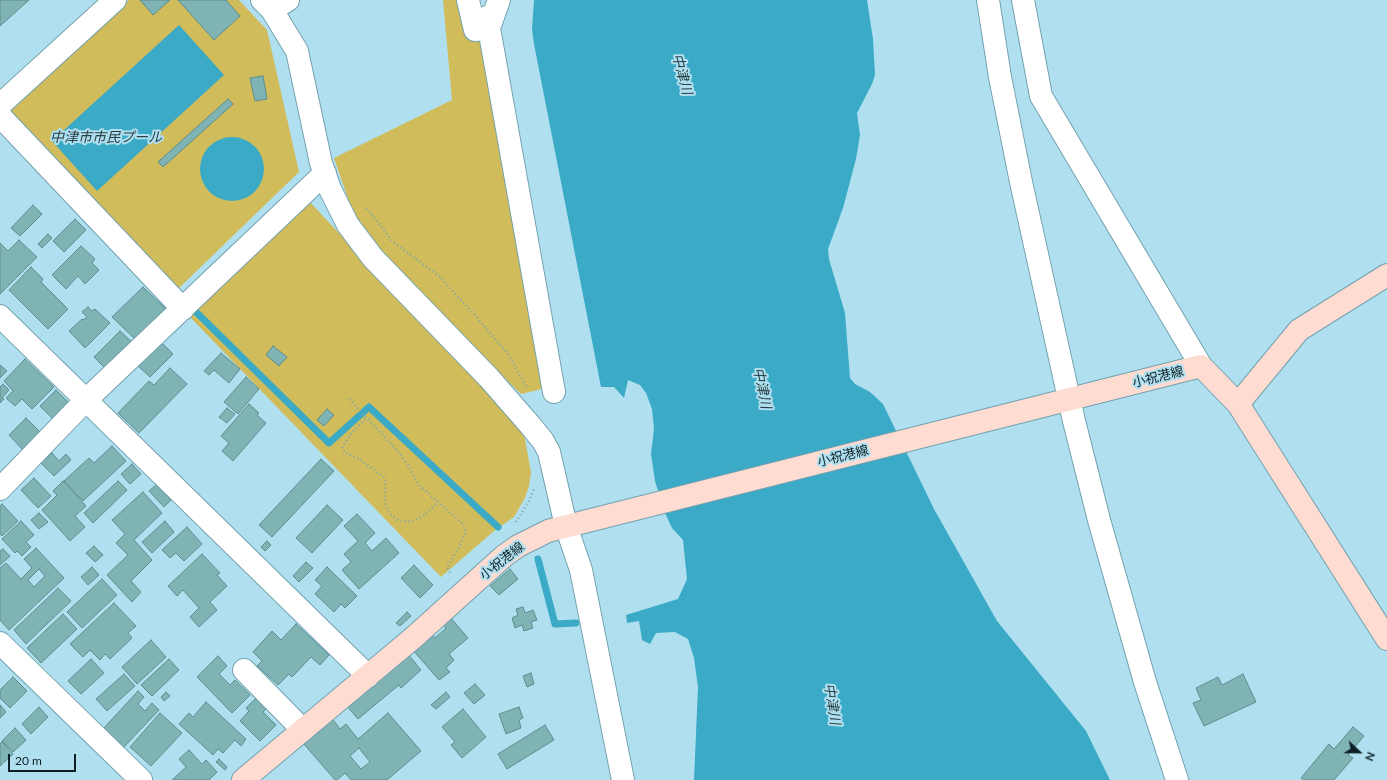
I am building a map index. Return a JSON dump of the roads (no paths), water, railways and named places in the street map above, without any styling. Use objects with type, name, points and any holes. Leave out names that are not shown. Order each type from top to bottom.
[{"type":"main road","points":[[1238,404],[1299,330],[1387,275]]},
{"type":"main road","name":"小祝港線","points":[[243,780],[368,676],[504,556],[532,538],[572,525],[1201,366],[1238,404],[1387,639]]},
{"type":"street","points":[[0,105],[115,0]]},
{"type":"street","points":[[468,0],[475,30],[489,28]]},
{"type":"street","points":[[484,0],[554,392]]},
{"type":"street","points":[[489,28],[499,0]]},
{"type":"street","points":[[988,0],[1000,77],[1063,401],[1089,481],[1145,682],[1177,780]]},
{"type":"street","points":[[1023,0],[1041,96],[1201,366]]},
{"type":"street","points":[[274,3],[297,51],[324,173],[338,208],[348,225],[373,258],[489,378],[543,441],[553,465],[572,525],[623,780]]},
{"type":"street","points":[[0,116],[183,309]]},
{"type":"street","points":[[0,489],[86,400],[324,173]]},
{"type":"street","points":[[0,316],[368,676]]},
{"type":"street","points":[[0,643],[141,780]]},
{"type":"street","points":[[244,670],[303,730]]},
{"type":"water","name":"中津川","points":[[534,0],[867,0],[873,39],[875,75],[857,113],[860,135],[856,159],[843,208],[828,249],[829,259],[845,313],[850,378],[855,384],[870,392],[883,404],[934,509],[997,621],[1086,731],[1110,780],[694,780],[698,687],[694,658],[688,639],[675,632],[656,633],[650,644],[642,640],[639,621],[627,623],[626,615],[678,599],[687,579],[683,540],[672,528],[665,513],[655,481],[651,454],[654,429],[652,409],[646,393],[640,385],[628,380],[624,398],[614,387],[601,387],[534,44],[532,29]]},
{"type":"water","name":"中津市市民プール","points":[[179,25],[224,75],[97,191],[52,141]]},
{"type":"water","points":[[232,137],[250,142],[255,146],[259,151],[264,169],[259,187],[255,192],[250,196],[232,201],[214,196],[209,192],[205,187],[200,169],[205,151],[209,146],[214,142]]},
{"type":"waterway","points":[[196,312],[329,443],[369,407],[498,527]]},
{"type":"waterway","points":[[538,559],[555,624],[576,623]]}]
